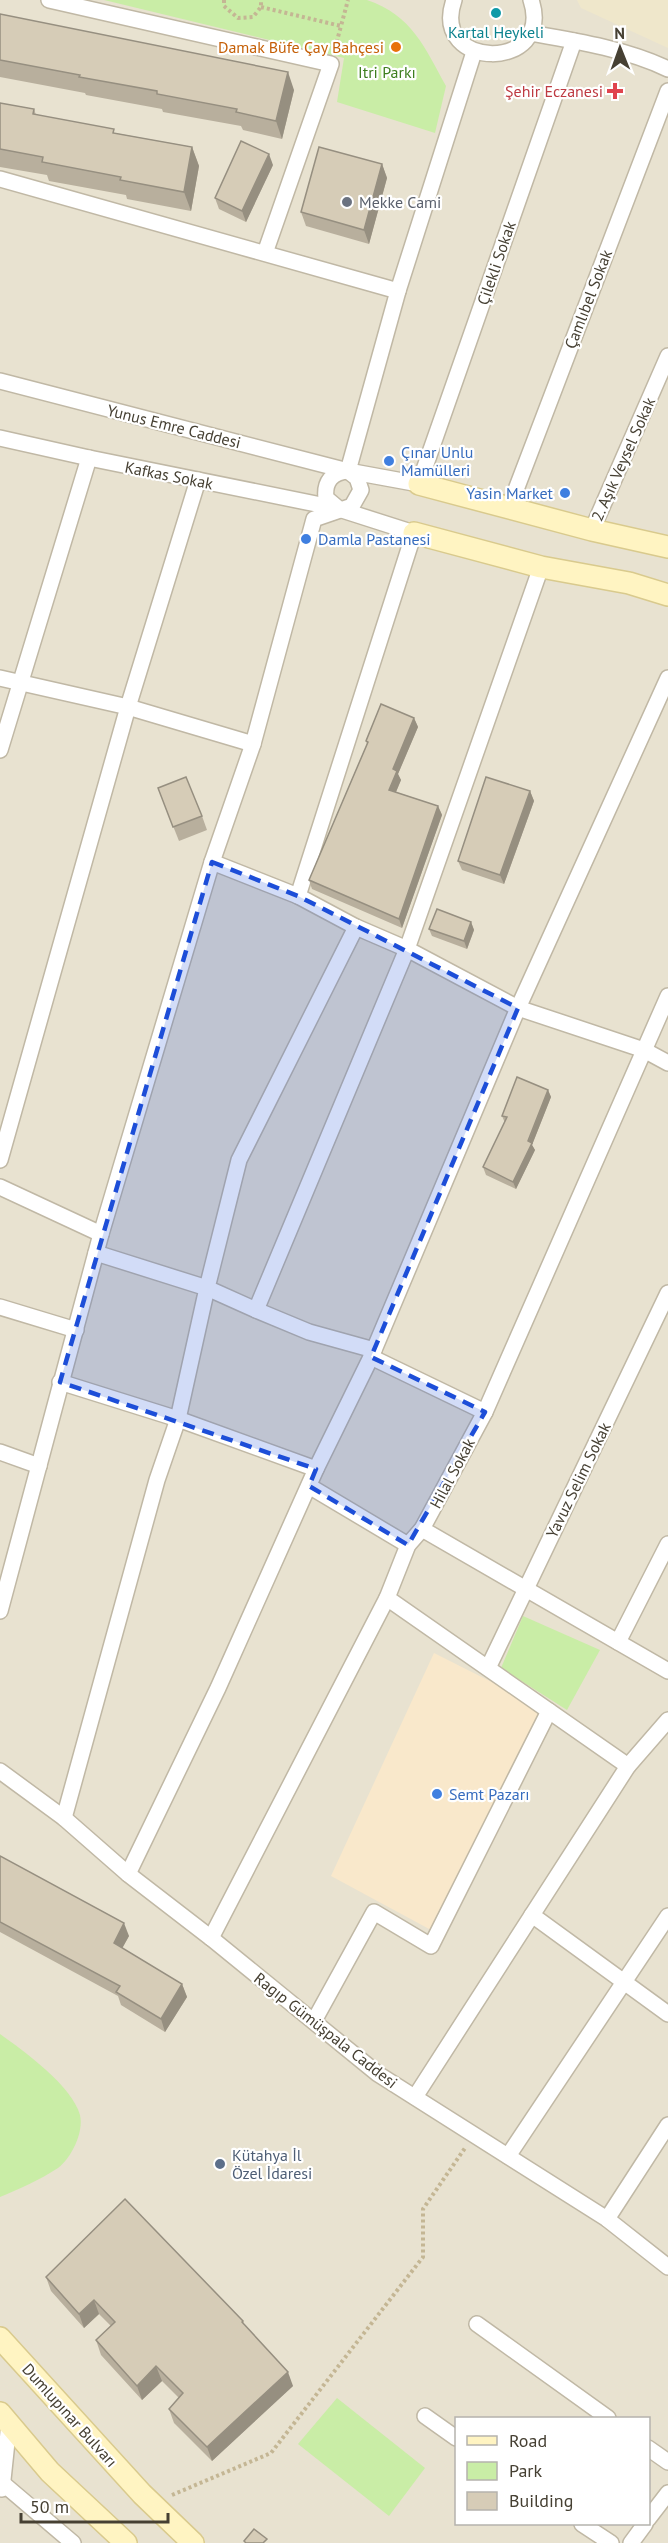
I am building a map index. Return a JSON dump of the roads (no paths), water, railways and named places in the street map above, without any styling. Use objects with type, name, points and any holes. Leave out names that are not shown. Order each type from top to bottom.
[{"type":"street","points":[[49,0],[331,64],[265,253]]},
{"type":"street","points":[[453,0],[451,21],[455,33],[463,44],[474,52],[493,55],[512,51],[530,33],[534,20],[531,0]]},
{"type":"street","points":[[530,33],[574,41],[655,63],[668,69]]},
{"type":"street","name":"Çilekli Sokak","points":[[419,484],[574,41]]},
{"type":"street","points":[[348,471],[398,291],[474,52]]},
{"type":"street","name":"Çamlıbel Sokak","points":[[509,508],[668,91]]},
{"type":"street","points":[[0,179],[398,291]]},
{"type":"street","name":"2. Aşık Veysel Sokak","points":[[592,530],[668,356]]},
{"type":"street","name":"Yunus Emre Caddesi","points":[[0,381],[348,471],[419,484]]},
{"type":"street","name":"Kafkas Sokak","points":[[0,438],[339,509],[414,533]]},
{"type":"street","points":[[0,750],[89,458]]},
{"type":"street","points":[[0,1611],[101,1234],[212,862],[253,744],[314,519],[352,506],[361,490],[357,478],[348,471],[337,473],[328,480],[326,486],[326,498],[339,509]]},
{"type":"street","points":[[0,1160],[128,706],[198,480]]},
{"type":"street","points":[[419,484],[592,530],[668,547]]},
{"type":"street","points":[[298,896],[414,533],[541,567],[629,583],[668,595]]},
{"type":"street","points":[[256,1310],[407,949],[541,567]]},
{"type":"street","points":[[0,678],[128,706],[253,744]]},
{"type":"street","points":[[128,1874],[218,1688],[316,1469],[373,1353],[518,1008],[668,678]]},
{"type":"street","points":[[212,862],[298,896],[356,927],[407,949],[518,1008],[644,1050],[668,1063]]},
{"type":"street","points":[[64,1818],[157,1480],[178,1419],[207,1288],[239,1160],[356,927]]},
{"type":"street","name":"Hilal Sokak","points":[[211,1938],[387,1598],[408,1545],[422,1529],[485,1412],[668,996]]},
{"type":"street","points":[[0,1187],[101,1234]]},
{"type":"street","points":[[96,1253],[207,1288],[309,1332],[373,1353],[485,1412]]},
{"type":"street","name":"Yavuz Selim Sokak","points":[[488,1668],[668,1293]]},
{"type":"street","points":[[0,1307],[76,1330]]},
{"type":"street","points":[[60,1382],[178,1419],[316,1469]]},
{"type":"street","points":[[0,1452],[39,1466]]},
{"type":"street","points":[[309,1486],[408,1545]]},
{"type":"street","points":[[422,1529],[668,1671]]},
{"type":"street","points":[[618,1642],[668,1544]]},
{"type":"street","points":[[387,1598],[628,1766]]},
{"type":"street","points":[[314,2021],[374,1912],[431,1946],[549,1711]]},
{"type":"street","points":[[415,2097],[628,1766],[668,1720]]},
{"type":"street","name":"Ragıp Gümüşpala Caddesi","points":[[0,1771],[64,1818],[128,1874],[211,1938],[378,2074],[607,2219],[667,2265]]},
{"type":"street","points":[[532,1915],[668,2014]]},
{"type":"street","points":[[508,2157],[622,1982],[668,1916]]},
{"type":"street","points":[[607,2219],[668,2125]]},
{"type":"street","points":[[477,2324],[607,2417]]},
{"type":"street","name":"Dumlupınar Bulvarı","points":[[0,2338],[152,2504],[193,2543]]},
{"type":"street","points":[[425,2416],[455,2437]]},
{"type":"street","points":[[4,2418],[1,2486],[73,2543]]},
{"type":"street","points":[[4,2418],[50,2472],[126,2543]]},
{"type":"street","points":[[650,2449],[668,2462]]},
{"type":"street","points":[[650,2516],[668,2493]]},
{"type":"street","points":[[585,2525],[611,2543]]},
{"type":"street","points":[[631,2543],[644,2525]]},
{"type":"place","name":"Kartal Heykeli","points":[[496,13]]},
{"type":"place","name":"Damak Büfe Çay Bahçesi","points":[[396,47]]},
{"type":"place","name":"Şehir Eczanesi","points":[[615,91]]},
{"type":"place","name":"Mekke Cami","points":[[347,202]]},
{"type":"place","name":"Çınar Unlu Mamülleri","points":[[389,461]]},
{"type":"place","name":"Yasin Market","points":[[565,493]]},
{"type":"place","name":"Damla Pastanesi","points":[[306,539]]},
{"type":"place","name":"Semt Pazarı","points":[[437,1794]]},
{"type":"place","name":"Kütahya İl Özel İdaresi","points":[[220,2164]]},
{"type":"park label","name":"Itri Parkı","points":[[387,72]]}]
